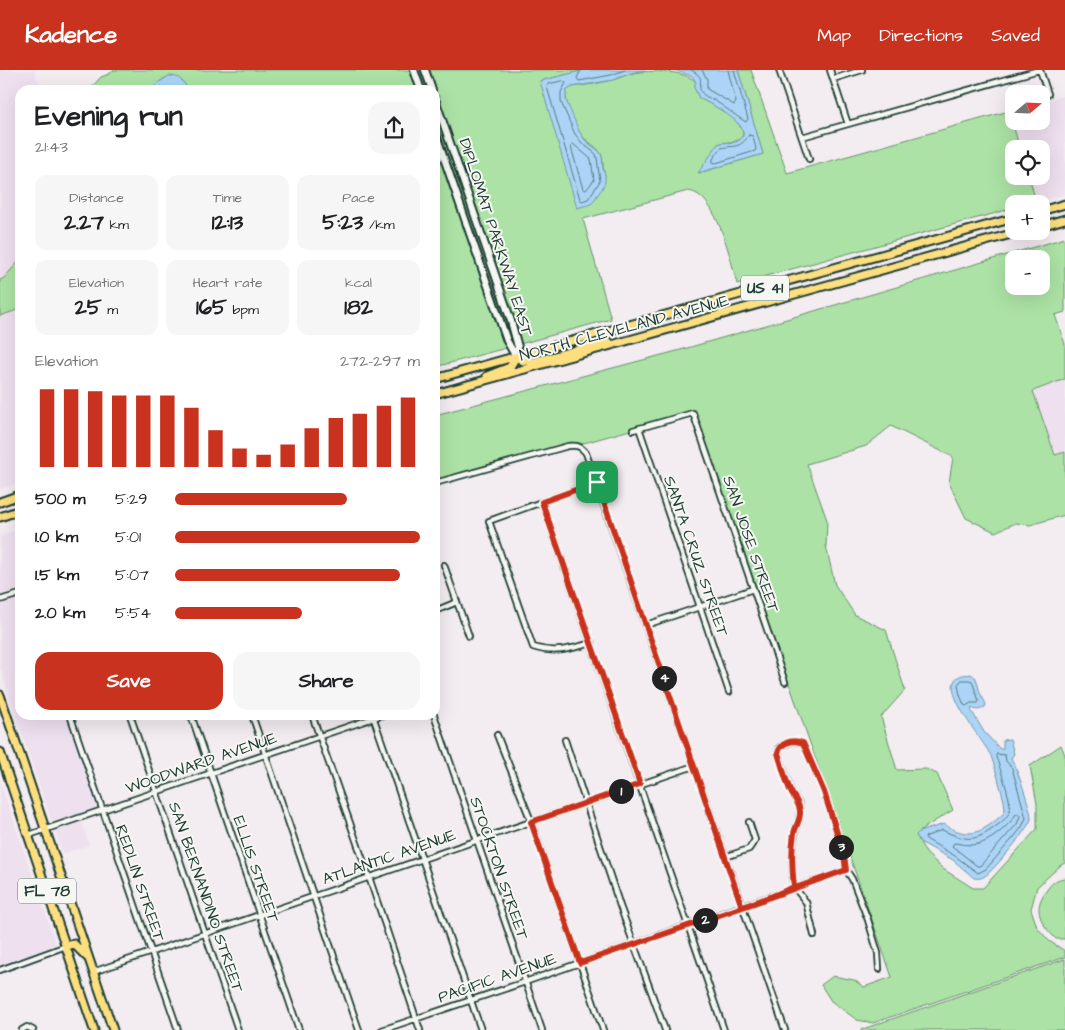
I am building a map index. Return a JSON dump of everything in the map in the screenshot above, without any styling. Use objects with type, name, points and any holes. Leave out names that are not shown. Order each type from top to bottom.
[{"type":"main road","points":[[414,70],[419,85]]},
{"type":"main road","points":[[425,70],[430,85]]},
{"type":"main road","name":"DIPLOMAT PARKWAY EAST","points":[[440,113],[511,321],[518,347],[516,357]]},
{"type":"main road","name":"DIPLOMAT PARKWAY EAST","points":[[440,147],[507,341],[516,357]]},
{"type":"main road","points":[[1050,208],[1065,204]]},
{"type":"main road","points":[[1050,223],[1065,219]]},
{"type":"main road","name":"NORTH CLEVELAND AVENUE","points":[[440,378],[1005,221]]},
{"type":"main road","name":"NORTH CLEVELAND AVENUE","points":[[440,393],[1005,236]]},
{"type":"main road","points":[[460,388],[510,367],[516,357],[529,362],[536,361],[590,346],[650,335]]},
{"type":"main road","points":[[0,502],[15,497]]},
{"type":"main road","points":[[0,517],[15,512]]},
{"type":"main road","name":"FL 78","points":[[0,695],[114,1030]]},
{"type":"main road","name":"FL 78","points":[[0,752],[94,1030]]},
{"type":"main road","points":[[66,946],[72,944],[78,946],[90,961]]},
{"type":"street","points":[[779,70],[810,160]]},
{"type":"street","points":[[830,70],[848,124]]},
{"type":"street","points":[[833,78],[862,70]]},
{"type":"street","points":[[802,137],[1039,70],[1045,85]]},
{"type":"street","name":"SAN JOSE STREET","points":[[639,428],[693,413],[785,682]]},
{"type":"street","points":[[633,430],[639,428]]},
{"type":"street","name":"SANTA CRUZ STREET","points":[[639,428],[729,692]]},
{"type":"street","points":[[440,482],[568,446],[581,446],[586,453],[785,1030]]},
{"type":"street","points":[[592,643],[564,651],[541,650],[533,647],[489,521],[597,482]]},
{"type":"street","points":[[542,502],[724,1030]]},
{"type":"street","points":[[444,566],[469,636]]},
{"type":"street","points":[[646,625],[753,589]]},
{"type":"street","points":[[0,600],[15,596]]},
{"type":"street","points":[[440,609],[457,602]]},
{"type":"street","name":"REDLIN STREET","points":[[72,720],[178,1030]]},
{"type":"street","name":"SAN BERNANDINO STREET","points":[[132,720],[238,1030]]},
{"type":"street","name":"ELLIS STREET","points":[[193,720],[299,1030]]},
{"type":"street","points":[[254,720],[359,1030]]},
{"type":"street","points":[[314,720],[420,1030]]},
{"type":"street","name":"WOODWARD AVENUE","points":[[29,835],[363,720]]},
{"type":"street","points":[[375,720],[481,1030]]},
{"type":"street","name":"STOCKTON STREET","points":[[436,720],[542,1030]]},
{"type":"street","points":[[497,735],[531,822],[603,1030]]},
{"type":"street","points":[[565,740],[664,1030]]},
{"type":"street","points":[[814,935],[806,902],[794,887],[793,844],[800,809],[791,792],[778,753],[780,747],[785,744],[798,741],[803,743],[824,792],[844,855],[846,870],[852,878],[868,920],[878,953],[879,969]]},
{"type":"street","name":"ATLANTIC AVENUE","points":[[93,972],[694,766]]},
{"type":"street","points":[[725,857],[749,849],[755,840],[750,822]]},
{"type":"street","name":"PACIFIC AVENUE","points":[[382,1030],[634,945],[846,870]]},
{"type":"street","points":[[0,970],[66,946]]},
{"type":"street","points":[[22,1030],[27,1026],[33,1030]]},
{"type":"shaded area","points":[[0,70],[34,70],[39,85],[15,85],[15,266],[0,280]]},
{"type":"shaded area","points":[[1065,95],[1065,194],[1050,198],[1050,195],[1034,195],[1031,185],[1050,185],[1050,140],[1017,140],[1014,130],[1050,130],[1050,99]]},
{"type":"shaded area","points":[[15,311],[15,484],[0,489],[0,316]]},
{"type":"shaded area","points":[[1065,379],[1065,452],[1055,455],[1033,391]]},
{"type":"shaded area","points":[[15,531],[15,715],[0,666],[0,536]]},
{"type":"shaded area","points":[[17,720],[73,720],[104,812],[81,820],[89,845],[63,854]]},
{"type":"shaded area","points":[[0,781],[59,953],[0,974]]},
{"type":"green space","points":[[114,70],[411,70],[416,85],[185,85],[179,79],[171,76],[161,80],[156,85],[94,85],[101,77]]},
{"type":"green space","points":[[428,70],[585,70],[540,81],[605,175],[600,152],[585,139],[575,123],[567,102],[566,91],[572,87],[616,79],[633,73],[648,71],[667,72],[691,78],[696,82],[694,87],[699,98],[726,113],[738,123],[743,135],[741,138],[718,144],[699,173],[763,154],[738,70],[751,70],[787,173],[1005,112],[1005,130],[1014,130],[1017,140],[1005,140],[1005,185],[1031,185],[1034,195],[1005,195],[1005,210],[737,284],[727,245],[715,215],[707,203],[698,195],[688,191],[583,219],[611,319],[520,344],[514,320],[440,105],[440,85],[433,85]]},
{"type":"green space","points":[[440,122],[509,322],[515,345],[512,346],[440,138]]},
{"type":"green space","points":[[440,155],[506,348],[440,366]]},
{"type":"green space","points":[[1065,238],[1065,312],[1055,315],[1065,344],[1065,379],[1033,391],[1055,455],[1065,452],[1065,515],[1030,525],[1016,523],[995,532],[966,518],[949,483],[953,457],[891,426],[866,446],[807,464],[827,520],[826,546],[835,585],[855,615],[886,630],[905,690],[881,717],[897,770],[926,769],[937,774],[953,810],[916,835],[926,853],[943,869],[973,888],[983,888],[1037,829],[1037,804],[1030,766],[1061,745],[1065,755],[1065,863],[1037,887],[1031,909],[1037,927],[1049,941],[1065,951],[1065,957],[873,1023],[857,1020],[831,1001],[821,985],[833,976],[854,980],[864,987],[892,977],[694,412],[440,484],[440,414],[677,351],[1005,255],[1005,295],[1050,295],[1050,250],[1024,250]]},
{"type":"green space","points":[[15,266],[15,311],[0,316],[0,280]]},
{"type":"green space","points":[[1065,878],[1065,939],[1056,939],[1046,928],[1040,916],[1040,904],[1046,891],[1052,884],[1056,880]]},
{"type":"green space","points":[[1065,959],[1065,1030],[860,1030]]},
{"type":"water","points":[[585,70],[645,70],[613,80],[572,87],[566,91],[566,100],[579,131],[585,140],[600,152],[605,175],[602,189],[591,204],[577,208],[540,81]]},
{"type":"water","points":[[674,70],[738,70],[763,154],[698,173],[718,144],[739,141],[743,133],[736,121],[699,98],[694,87],[696,82],[692,76]]},
{"type":"water","points":[[169,76],[176,77],[185,85],[156,85]]},
{"type":"water","points":[[971,674],[976,678],[980,693],[986,704],[982,709],[972,708],[971,710],[984,732],[1000,749],[1003,749],[1003,740],[1010,739],[1014,754],[1011,758],[1031,814],[1029,824],[1018,840],[982,878],[974,878],[953,860],[920,842],[916,835],[919,832],[944,824],[961,832],[976,832],[989,825],[1004,813],[1004,801],[991,756],[964,715],[954,691],[954,682],[961,675]]},
{"type":"route","points":[[597,482],[542,502],[640,784],[531,822],[580,963],[763,900],[794,887],[793,844],[800,809],[791,792],[778,753],[780,747],[790,742],[798,741],[803,743],[812,763],[824,792],[844,855],[846,870],[794,887],[742,907],[597,482]]}]
